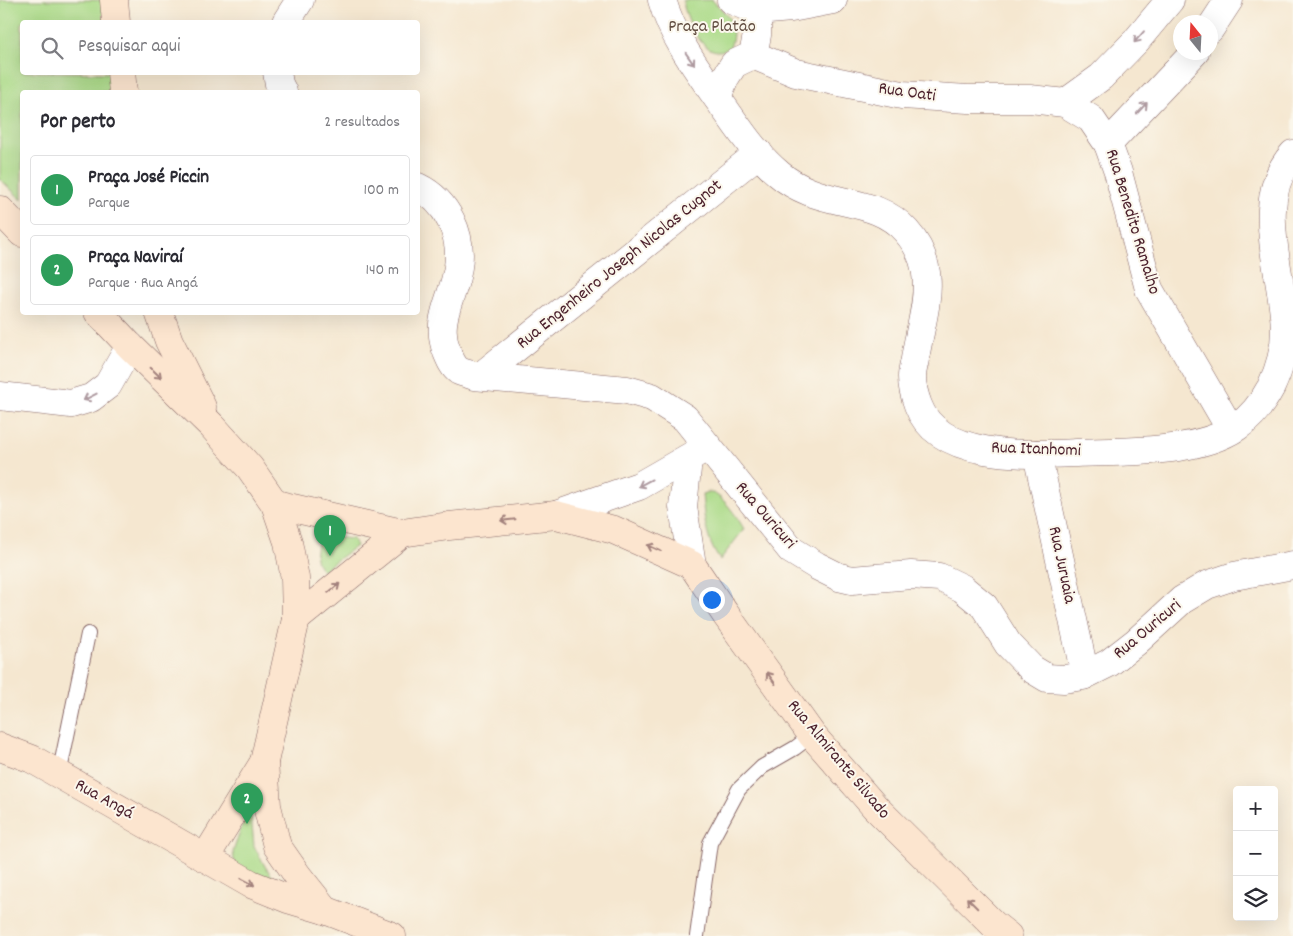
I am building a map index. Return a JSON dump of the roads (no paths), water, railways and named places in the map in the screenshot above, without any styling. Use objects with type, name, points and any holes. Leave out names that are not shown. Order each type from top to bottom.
[{"type":"street","points":[[114,0],[116,20]]},
{"type":"street","points":[[287,20],[300,0]]},
{"type":"street","points":[[662,0],[667,19],[685,51],[717,97]]},
{"type":"street","points":[[730,0],[757,11],[792,8],[833,0]]},
{"type":"street","points":[[1065,103],[1100,77],[1136,41],[1170,0]]},
{"type":"street","points":[[1218,16],[1228,0]]},
{"type":"street","points":[[717,97],[725,78],[734,64],[753,55],[757,35],[757,11]]},
{"type":"street","name":"Rua Oati","points":[[753,55],[796,73],[902,94],[968,99],[1030,99],[1065,103]]},
{"type":"street","points":[[1108,144],[1187,60]]},
{"type":"street","points":[[121,75],[123,90]]},
{"type":"street","points":[[278,75],[282,90]]},
{"type":"street","name":"Rua Itanhomi","points":[[717,97],[748,142],[780,175],[809,192],[867,207],[892,216],[908,233],[922,254],[928,276],[912,378],[915,398],[923,419],[937,433],[955,443],[988,450],[1037,454],[1158,450],[1211,439],[1237,427],[1262,404],[1278,372],[1285,333],[1272,228],[1272,197],[1278,176],[1293,154]]},
{"type":"street","name":"Rua Benedito Ramalho","points":[[1065,103],[1091,119],[1108,144],[1118,172],[1149,289],[1231,430]]},
{"type":"street","name":"Rua Engenheiro Joseph Nicolas Cugnot","points":[[482,376],[759,153]]},
{"type":"street","name":"Rua Ouricuri","points":[[420,188],[440,203],[451,218],[457,240],[458,266],[442,326],[444,346],[451,362],[459,371],[482,376],[627,390],[652,397],[685,418],[697,453],[791,550],[839,577],[852,580],[912,575],[939,577],[962,588],[984,606],[1008,644],[1032,669],[1047,678],[1064,679],[1085,675],[1109,663],[1136,642],[1182,600],[1207,585],[1234,576],[1293,565]]},
{"type":"street","points":[[0,210],[20,231]]},
{"type":"street","points":[[101,315],[212,426],[250,468],[275,504],[288,542],[296,578],[296,619],[264,762],[267,806],[277,846],[298,876],[326,910]]},
{"type":"street","points":[[160,315],[169,341],[212,426]]},
{"type":"street","points":[[0,396],[71,404],[91,398],[108,385],[130,346]]},
{"type":"street","points":[[275,504],[402,533],[556,515],[639,486],[697,453]]},
{"type":"street","name":"Rua Almirante Silvado","points":[[697,453],[683,507],[692,565],[812,735],[875,807],[1008,936]]},
{"type":"street","name":"Rua Juruaia","points":[[1037,454],[1085,675]]},
{"type":"street","points":[[556,515],[614,530],[692,565]]},
{"type":"street","points":[[296,619],[402,533]]},
{"type":"street","name":"Rua Angá","points":[[0,747],[32,759],[251,884],[288,899],[326,910],[392,936]]},
{"type":"street","points":[[205,858],[264,762]]},
{"type":"lane","points":[[59,775],[88,634]]},
{"type":"lane","points":[[696,936],[710,844],[739,789],[762,767],[795,748],[812,735]]},
{"type":"place","name":"Praça José Piccin","points":[[330,556]]},
{"type":"place","name":"Praça Naviraí","points":[[247,824]]},
{"type":"park label","name":"Praça Platão","points":[[712,27]]}]
